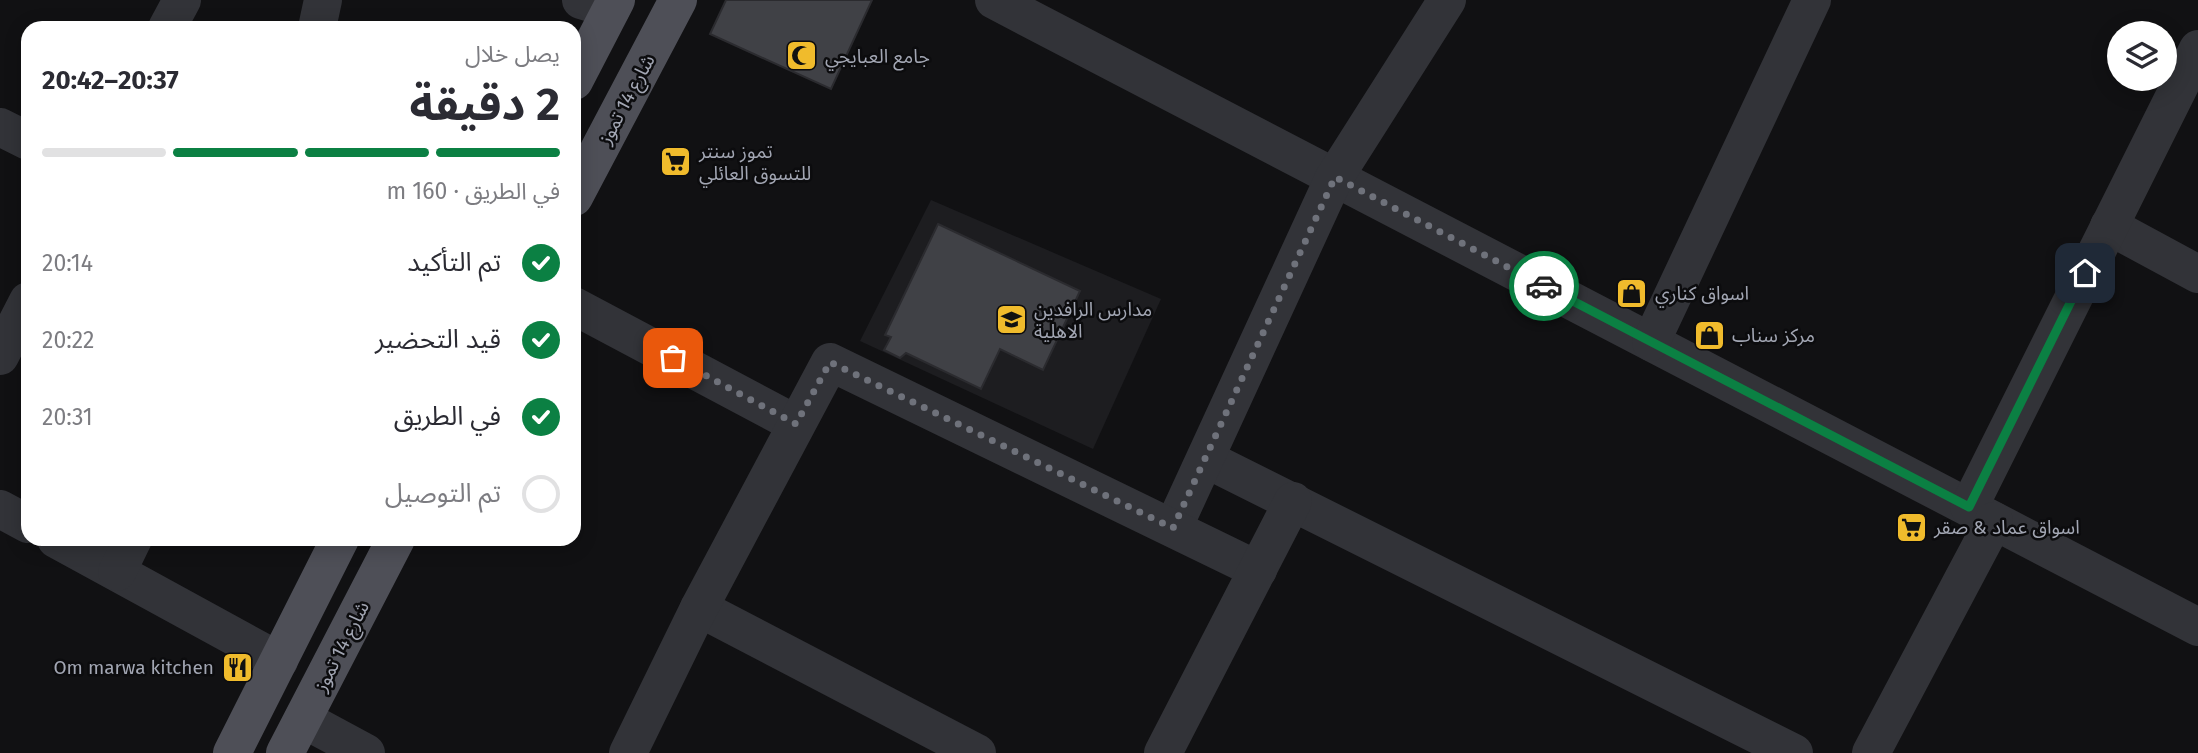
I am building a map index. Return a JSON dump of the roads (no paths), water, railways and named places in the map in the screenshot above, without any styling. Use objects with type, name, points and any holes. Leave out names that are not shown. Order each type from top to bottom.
[{"type":"main road","name":"شارع 14 تموز","points":[[581,184],[678,0]]},
{"type":"main road","points":[[581,62],[602,3]]},
{"type":"main road","points":[[232,753],[336,546]]},
{"type":"main road","name":"شارع 14 تموز","points":[[285,753],[392,546]]},
{"type":"street","points":[[171,21],[182,0]]},
{"type":"street","points":[[318,21],[323,0]]},
{"type":"street","points":[[994,0],[2198,627]]},
{"type":"street","points":[[1173,528],[1335,177],[1447,0]]},
{"type":"street","points":[[1651,342],[1812,0]]},
{"type":"street","points":[[1871,753],[2109,226],[2198,49]]},
{"type":"street","points":[[0,127],[21,138]]},
{"type":"street","points":[[2109,226],[2198,274]]},
{"type":"street","points":[[581,310],[796,424]]},
{"type":"street","points":[[0,356],[21,315]]},
{"type":"street","points":[[628,753],[699,608],[830,362],[1258,570]]},
{"type":"street","points":[[1206,459],[1794,753]]},
{"type":"street","points":[[1169,751],[1293,501]]},
{"type":"street","points":[[0,509],[21,520]]},
{"type":"street","points":[[84,546],[125,556],[279,661]]},
{"type":"street","points":[[699,608],[977,753]]},
{"type":"street","points":[[303,719],[366,753]]},
{"type":"place","name":"جامع العبايجي","points":[[802,56]]},
{"type":"place","name":"تموز سنتر للتسوق العائلي","points":[[676,162]]},
{"type":"place","name":"اسواق كناري","points":[[1632,293]]},
{"type":"place","name":"مدارس الرافدين اﻻهلية","points":[[1011,320]]},
{"type":"place","name":"مركز سناب","points":[[1709,335]]},
{"type":"place","name":"اسواق عماد & صقر","points":[[1911,527]]},
{"type":"place","name":"Om marwa kitchen","points":[[237,667]]}]
